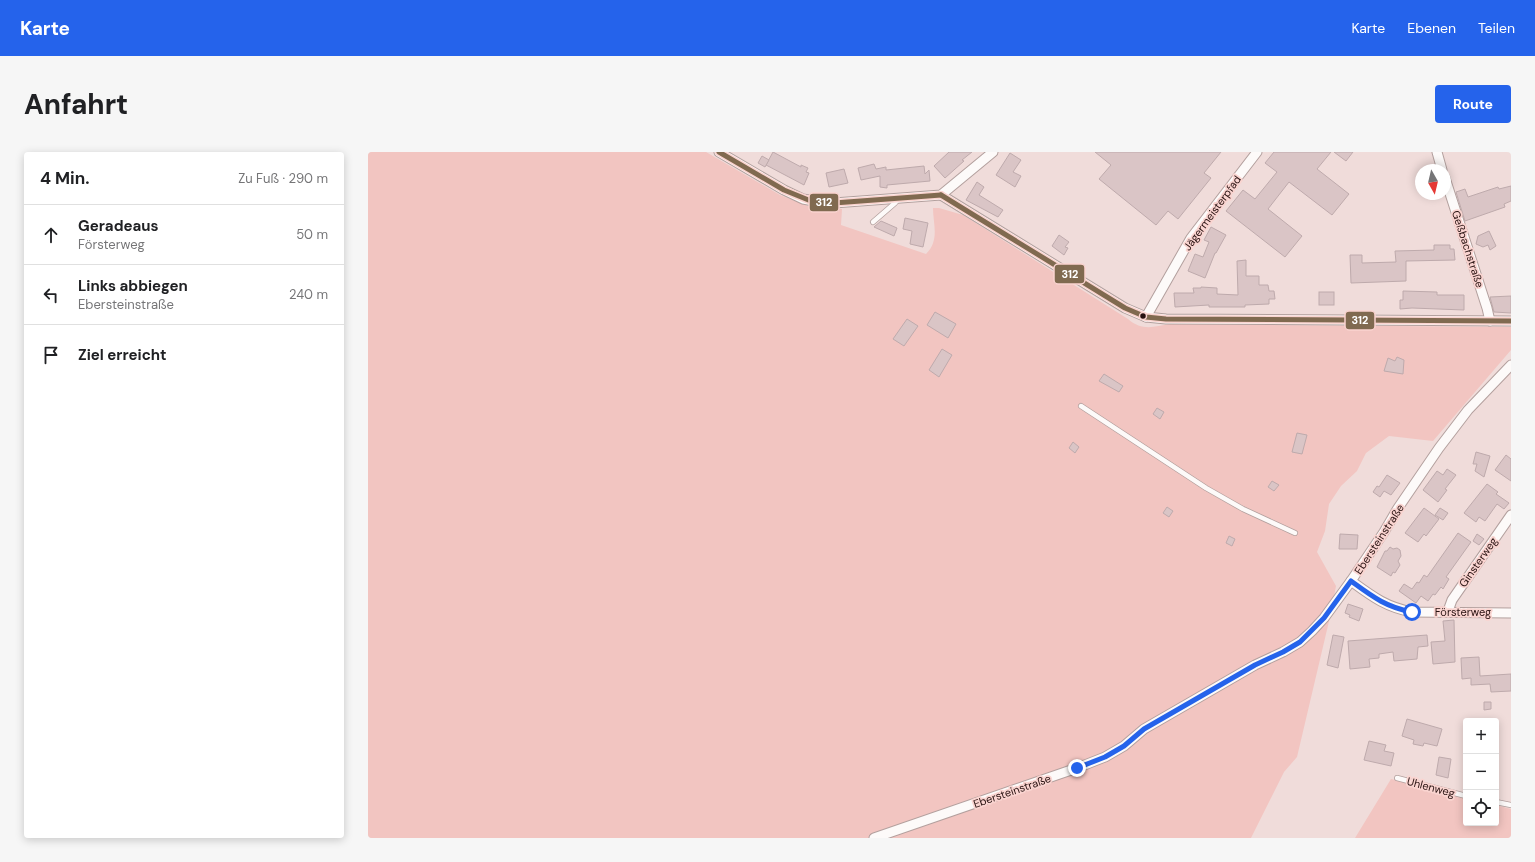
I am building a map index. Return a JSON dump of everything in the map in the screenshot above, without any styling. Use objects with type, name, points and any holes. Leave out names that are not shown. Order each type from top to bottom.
[{"type":"street","points":[[719,152],[784,190],[811,201],[834,203],[941,195],[1125,308],[1146,317],[1173,319],[1511,321]]},
{"type":"street","points":[[941,195],[993,152]]},
{"type":"street","name":"Jägermeisterpfad","points":[[1146,317],[1191,238],[1257,152]]},
{"type":"street","points":[[1437,152],[1440,164]]},
{"type":"street","name":"Geßbachstraße","points":[[1451,197],[1490,321]]},
{"type":"street","name":"Ebersteinstraße","points":[[874,838],[1105,757],[1124,746],[1144,729],[1255,665],[1300,642],[1324,618],[1351,581],[1439,448],[1468,410],[1511,365]]},
{"type":"street","name":"Ginsterweg","points":[[1448,611],[1452,600],[1511,515]]},
{"type":"street","name":"Försterweg","points":[[1351,581],[1385,604],[1397,609],[1412,612],[1448,611],[1511,613]]},
{"type":"lane","points":[[873,222],[895,204],[900,197]]},
{"type":"lane","points":[[1081,406],[1206,488],[1243,509],[1295,533]]},
{"type":"lane","name":"Uhlenweg","points":[[1396,778],[1463,795]]},
{"type":"lane","points":[[1499,803],[1511,805]]},
{"type":"shaded area","points":[[368,152],[706,152],[780,195],[808,206],[842,209],[841,225],[926,254],[933,243],[935,232],[933,208],[939,208],[963,215],[1133,323],[1143,327],[1170,324],[1511,327],[1511,350],[1433,441],[1389,436],[1366,453],[1357,471],[1341,486],[1329,504],[1325,531],[1317,552],[1336,586],[1330,617],[1297,757],[1284,772],[1251,838],[368,838]]},
{"type":"shaded area","points":[[1391,779],[1463,797],[1463,826],[1499,826],[1499,806],[1511,809],[1511,838],[1355,838]]},
{"type":"building","points":[[773,152],[801,167],[801,165],[808,168],[806,172],[809,173],[804,185],[766,165]]},
{"type":"building","points":[[949,152],[972,152],[945,178],[934,166]]},
{"type":"building","points":[[1095,152],[1221,152],[1204,173],[1211,178],[1178,219],[1168,211],[1156,225],[1099,179],[1111,165]]},
{"type":"building","points":[[1274,152],[1331,152],[1317,169],[1349,194],[1332,215],[1289,182],[1268,209],[1302,236],[1285,257],[1226,211],[1243,190],[1255,199],[1277,172],[1265,163]]},
{"type":"building","points":[[1334,152],[1353,152],[1346,161]]},
{"type":"building","points":[[1010,153],[1021,160],[1013,172],[1021,176],[1015,187],[996,175]]},
{"type":"building","points":[[762,156],[769,160],[765,167],[758,163]]},
{"type":"building","points":[[874,164],[876,169],[886,167],[886,170],[924,166],[925,174],[929,170],[930,181],[887,185],[887,188],[880,187],[880,176],[861,180],[858,168]]},
{"type":"building","points":[[844,169],[848,183],[829,187],[826,173]]},
{"type":"building","points":[[977,182],[984,187],[979,195],[1003,210],[998,217],[966,200]]},
{"type":"building","points":[[1511,186],[1511,201],[1504,204],[1505,207],[1465,221],[1456,192],[1465,189],[1468,197],[1498,187],[1499,189]]},
{"type":"building","points":[[905,218],[928,223],[923,247],[910,244],[912,231],[903,229]]},
{"type":"building","points":[[881,221],[897,228],[894,236],[874,227]]},
{"type":"building","points":[[1211,227],[1226,235],[1215,253],[1205,278],[1188,271],[1195,254],[1203,257],[1209,242],[1204,240]]},
{"type":"building","points":[[1489,231],[1496,246],[1490,250],[1488,245],[1483,247],[1476,244],[1478,236]]},
{"type":"building","points":[[1059,235],[1069,242],[1065,247],[1068,248],[1064,255],[1052,246]]},
{"type":"building","points":[[1434,245],[1450,245],[1450,249],[1454,249],[1455,260],[1406,261],[1406,281],[1351,283],[1350,255],[1362,255],[1362,263],[1396,262],[1395,251],[1434,250]]},
{"type":"building","points":[[1246,260],[1246,276],[1259,276],[1259,285],[1268,285],[1269,291],[1274,291],[1275,299],[1269,299],[1269,304],[1245,305],[1245,307],[1209,307],[1209,305],[1175,307],[1174,293],[1194,293],[1193,288],[1217,288],[1217,294],[1238,295],[1237,261]]},
{"type":"building","points":[[1403,291],[1437,292],[1437,295],[1464,295],[1464,310],[1400,309],[1400,300],[1403,300]]},
{"type":"building","points":[[1319,292],[1334,292],[1334,305],[1319,305]]},
{"type":"building","points":[[1511,296],[1511,313],[1494,312],[1490,297]]},
{"type":"building","points":[[935,312],[956,324],[948,338],[927,325]]},
{"type":"building","points":[[907,319],[918,326],[904,346],[893,339]]},
{"type":"building","points":[[942,349],[952,355],[939,377],[929,370]]},
{"type":"building","points":[[1397,357],[1404,360],[1403,374],[1384,371],[1388,358],[1395,361]]},
{"type":"building","points":[[1104,374],[1123,386],[1119,392],[1099,381]]},
{"type":"building","points":[[1157,408],[1164,412],[1160,419],[1153,414]]},
{"type":"building","points":[[1297,433],[1307,435],[1302,454],[1292,452]]},
{"type":"building","points":[[1073,442],[1079,447],[1075,453],[1069,448]]},
{"type":"building","points":[[1476,452],[1490,456],[1484,477],[1475,471],[1477,464],[1473,464]]},
{"type":"building","points":[[1506,455],[1511,459],[1511,481],[1495,470]]},
{"type":"building","points":[[1447,469],[1456,475],[1445,489],[1447,490],[1438,502],[1423,490],[1437,471],[1443,475]]},
{"type":"building","points":[[1387,475],[1400,483],[1391,495],[1384,491],[1380,497],[1373,492],[1377,486],[1379,487]]},
{"type":"building","points":[[1272,481],[1279,485],[1274,491],[1268,487]]},
{"type":"building","points":[[1487,484],[1498,492],[1496,494],[1509,503],[1504,509],[1497,504],[1485,521],[1479,517],[1476,522],[1464,513]]},
{"type":"building","points":[[1167,507],[1173,511],[1169,517],[1163,513]]},
{"type":"building","points":[[1424,508],[1439,519],[1426,536],[1424,534],[1418,542],[1405,533]]},
{"type":"building","points":[[1440,508],[1448,513],[1443,520],[1435,515]]},
{"type":"building","points":[[1458,533],[1471,542],[1446,577],[1449,579],[1443,589],[1441,587],[1428,601],[1421,596],[1416,603],[1399,591],[1404,584],[1412,589],[1417,582],[1419,583],[1424,575],[1427,577]]},
{"type":"building","points":[[1340,534],[1358,535],[1357,549],[1339,549]]},
{"type":"building","points":[[1477,534],[1484,539],[1479,545],[1473,541]]},
{"type":"building","points":[[1229,536],[1235,539],[1232,546],[1226,543]]},
{"type":"building","points":[[1390,547],[1400,550],[1401,556],[1398,561],[1400,565],[1391,576],[1377,567],[1385,551],[1387,551]]},
{"type":"building","points":[[1348,604],[1363,609],[1359,621],[1349,617],[1350,615],[1345,613]]},
{"type":"building","points":[[1454,620],[1455,662],[1433,664],[1431,642],[1445,641],[1443,621]]},
{"type":"building","points":[[1333,635],[1344,637],[1338,668],[1327,665]]},
{"type":"building","points":[[1427,635],[1428,646],[1418,647],[1417,659],[1394,661],[1393,652],[1379,654],[1379,658],[1369,659],[1370,667],[1350,669],[1348,641]]},
{"type":"building","points":[[1479,657],[1480,676],[1511,674],[1511,691],[1491,692],[1490,684],[1471,685],[1471,678],[1462,679],[1461,658]]},
{"type":"building","points":[[1484,702],[1491,702],[1491,709],[1484,710]]},
{"type":"building","points":[[1407,719],[1442,729],[1437,746],[1424,743],[1423,746],[1413,744],[1414,740],[1402,736]]},
{"type":"building","points":[[1369,741],[1386,745],[1384,751],[1394,753],[1391,766],[1364,760]]},
{"type":"building","points":[[1439,757],[1451,759],[1448,778],[1436,775]]},
{"type":"transit line","name":"312","points":[[719,152],[784,190],[811,201],[834,203],[941,195]]},
{"type":"transit line","name":"312","points":[[941,195],[1125,308],[1146,317],[1166,319],[1511,321]]},
{"type":"route","points":[[1077,768],[1105,757],[1124,746],[1144,729],[1255,665],[1300,642],[1324,618],[1351,581],[1385,604],[1397,609],[1412,612]]}]
